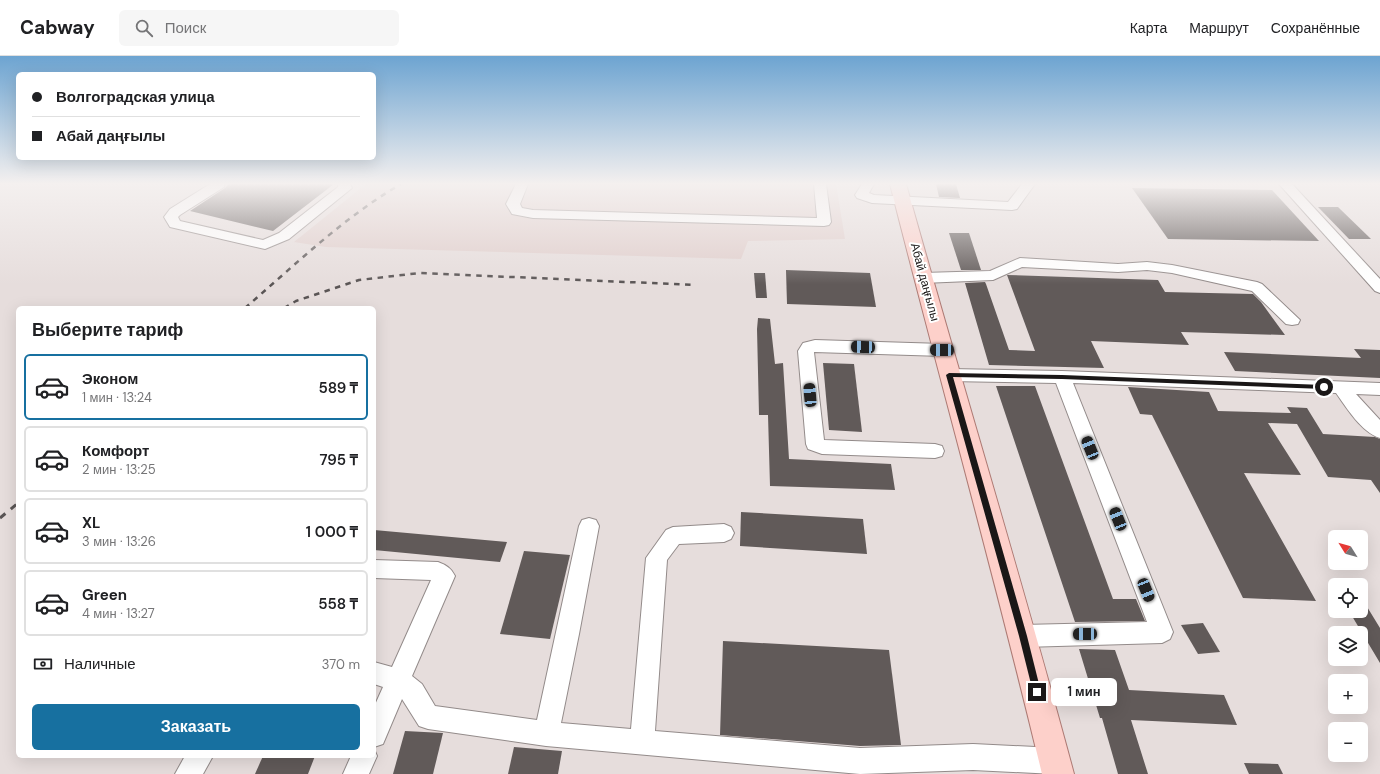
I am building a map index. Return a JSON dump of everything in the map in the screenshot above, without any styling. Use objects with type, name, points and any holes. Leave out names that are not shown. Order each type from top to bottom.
[{"type":"main road","name":"Абай даңғылы","points":[[907,218],[942,350],[1023,636],[1056,768]]},
{"type":"street","points":[[171,218],[175,224],[265,246],[290,231],[307,218]]},
{"type":"street","points":[[661,218],[824,222],[824,218]]},
{"type":"street","points":[[1315,218],[1380,288]]},
{"type":"street","points":[[923,278],[993,275],[1020,262],[1118,268],[1147,266],[1172,269],[1257,288],[1292,320]]},
{"type":"street","points":[[935,451],[822,447],[815,444],[806,352],[809,348],[815,346],[942,350]]},
{"type":"street","points":[[949,375],[1062,377],[1380,389]]},
{"type":"street","points":[[1023,636],[1162,632],[1062,377]]},
{"type":"street","points":[[1340,388],[1365,417],[1380,431]]},
{"type":"street","points":[[546,734],[568,634],[589,526]]},
{"type":"street","points":[[642,742],[657,558],[673,536],[724,533]]},
{"type":"street","points":[[376,569],[438,571],[444,576],[376,731]]},
{"type":"street","points":[[376,674],[399,681],[413,692],[428,716],[546,734],[860,761],[973,757],[1056,768]]},
{"type":"street","points":[[188,774],[199,758]]},
{"type":"street","points":[[356,774],[363,758]]},
{"type":"shaded area","points":[[324,218],[841,218],[845,239],[748,241],[741,259],[326,247],[294,242]]},
{"type":"building","points":[[217,218],[291,218],[273,231]]},
{"type":"building","points":[[1153,218],[1297,218],[1319,241],[1168,239]]},
{"type":"building","points":[[1328,218],[1349,218],[1371,239],[1349,239]]},
{"type":"building","points":[[949,233],[969,233],[981,270],[961,270]]},
{"type":"building","points":[[786,270],[870,273],[876,307],[787,304]]},
{"type":"building","points":[[754,273],[765,273],[767,298],[756,298]]},
{"type":"building","points":[[1007,275],[1158,280],[1165,292],[1253,294],[1261,302],[1285,335],[1181,332],[1189,345],[1091,341],[1104,368],[989,365],[965,283],[985,282],[1009,350],[1035,351]]},
{"type":"building","points":[[758,318],[770,319],[775,364],[783,363],[789,459],[891,464],[895,490],[770,486],[768,415],[759,415]]},
{"type":"building","points":[[1354,349],[1380,350],[1380,378],[1235,371],[1224,352],[1361,358]]},
{"type":"building","points":[[823,363],[854,364],[862,432],[829,430]]},
{"type":"building","points":[[996,386],[1035,386],[1113,599],[1136,599],[1145,621],[1075,622]]},
{"type":"building","points":[[1128,387],[1209,392],[1218,411],[1291,413],[1287,407],[1307,408],[1323,434],[1375,437],[1380,439],[1380,493],[1371,480],[1328,477],[1297,424],[1268,423],[1301,475],[1244,473],[1316,601],[1243,598],[1152,415],[1140,414]]},
{"type":"building","points":[[741,512],[863,519],[867,554],[740,546]]},
{"type":"building","points":[[376,530],[507,542],[500,562],[376,550]]},
{"type":"building","points":[[524,551],[570,555],[550,639],[500,634]]},
{"type":"building","points":[[1368,608],[1380,628],[1380,663],[1368,643],[1368,626],[1358,626],[1353,618],[1368,618]]},
{"type":"building","points":[[1203,623],[1220,652],[1198,654],[1181,625]]},
{"type":"building","points":[[723,641],[889,650],[901,745],[860,746],[720,735]]},
{"type":"building","points":[[1079,649],[1115,650],[1129,690],[1224,695],[1237,725],[1131,720],[1148,774],[1118,774],[1102,718],[1100,718]]},
{"type":"building","points":[[405,731],[443,733],[433,774],[393,774]]},
{"type":"building","points":[[514,747],[562,751],[558,774],[508,774]]},
{"type":"building","points":[[262,758],[314,758],[308,774],[255,774]]},
{"type":"building","points":[[1244,763],[1278,764],[1283,774],[1249,774]]},
{"type":"railway","points":[[247,306],[351,218]]},
{"type":"railway","points":[[287,306],[296,301],[359,280],[420,273],[696,285]]},
{"type":"railway","points":[[0,518],[16,505]]},
{"type":"route","points":[[1037,692],[1023,636],[949,375],[1062,377],[1324,387]]}]
